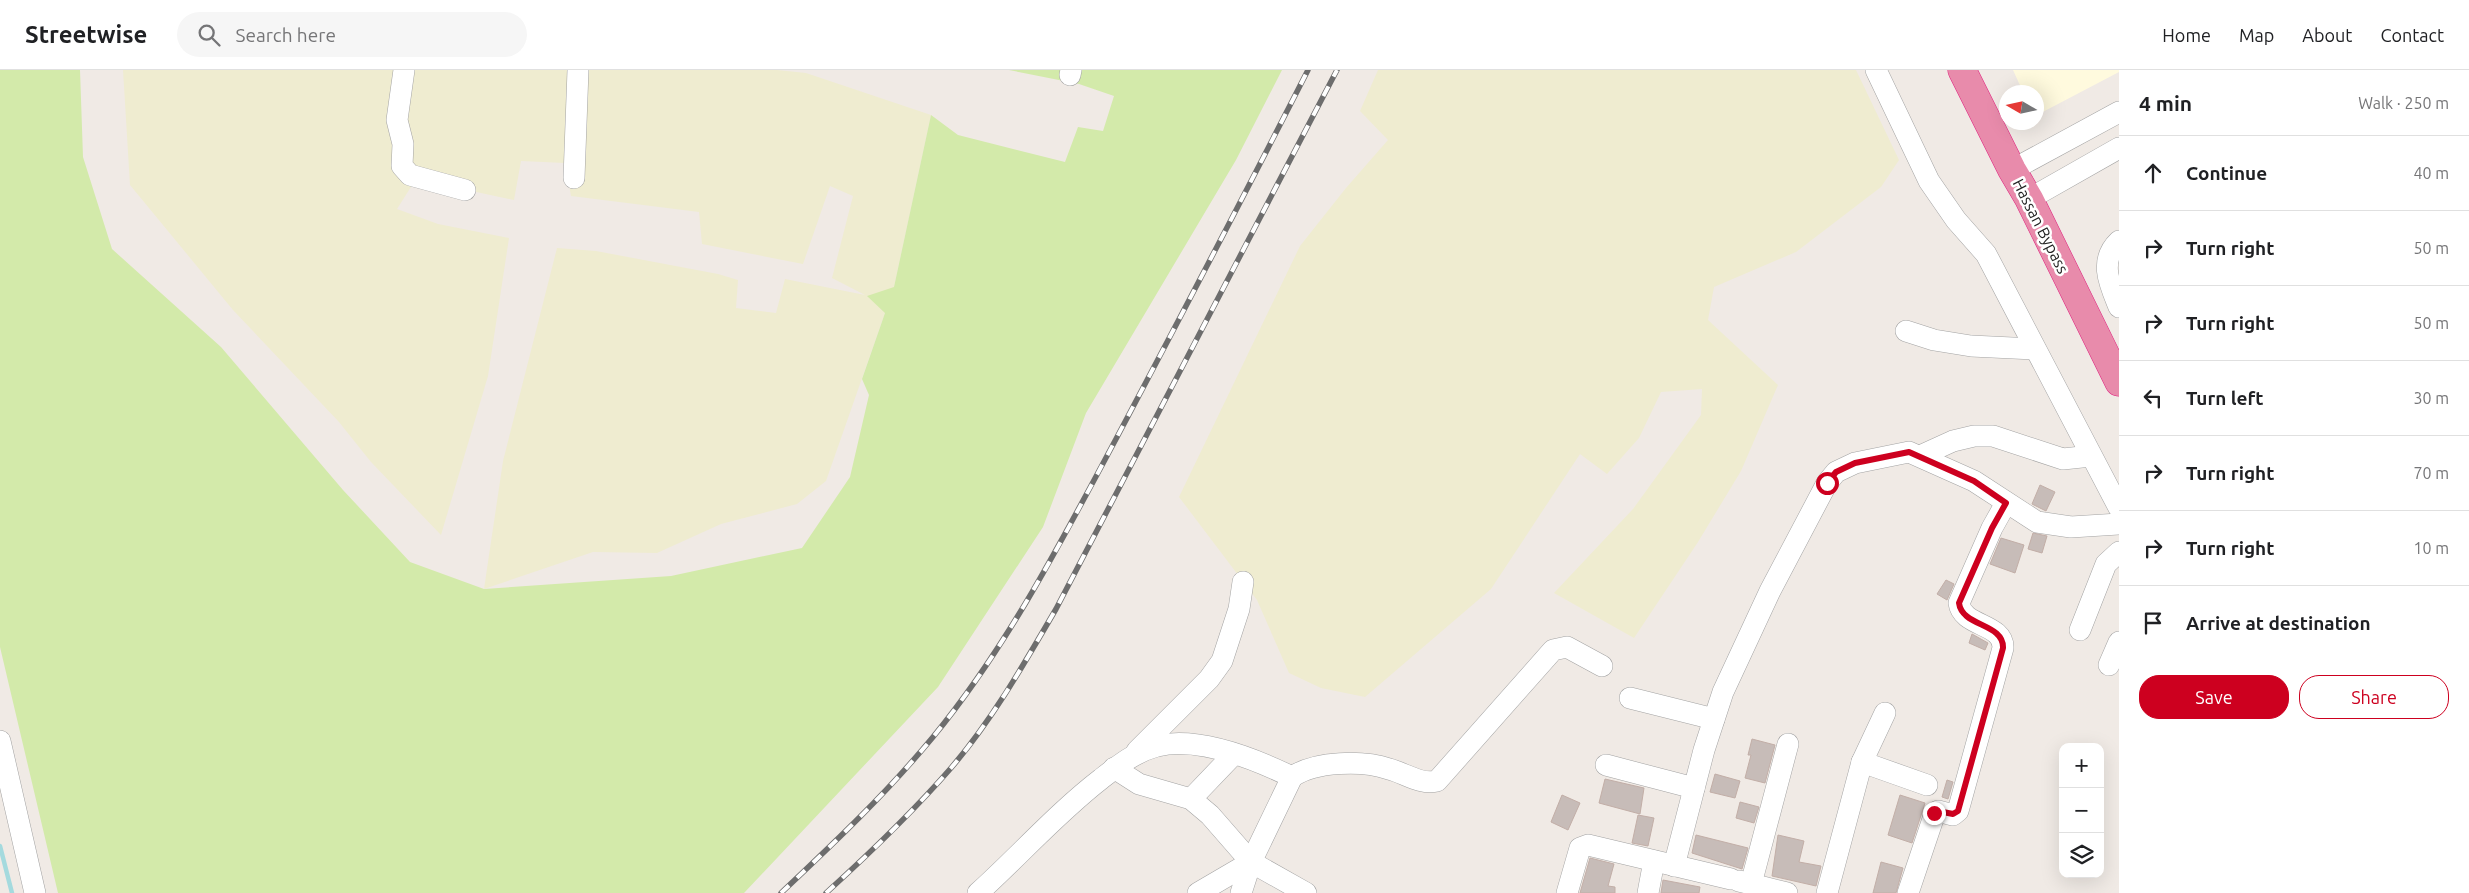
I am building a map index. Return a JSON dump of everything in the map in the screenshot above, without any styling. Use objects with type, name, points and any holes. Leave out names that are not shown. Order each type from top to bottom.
[{"type":"highway","name":"Hassan Bypass","points":[[1962,70],[2012,170],[2029,199],[2119,382]]},
{"type":"street","points":[[404,70],[396,120],[402,138],[402,166],[404,171],[410,175],[466,190]]},
{"type":"street","points":[[574,178],[578,70]]},
{"type":"street","points":[[1876,70],[1929,181],[1956,220],[1986,254],[2119,508]]},
{"type":"street","points":[[2012,170],[2119,112]]},
{"type":"street","points":[[2029,199],[2119,148]]},
{"type":"street","points":[[2116,250],[2106,273],[2119,307]]},
{"type":"street","points":[[1906,331],[1934,340],[1971,346],[2035,349]]},
{"type":"street","points":[[1920,456],[1953,440],[1974,436],[1993,436],[2063,460],[2091,456]]},
{"type":"street","points":[[1648,893],[1664,864],[1694,788],[1723,692],[1770,591],[1827,483],[1836,472],[1855,463],[1904,452],[1920,456],[1974,481],[2037,522],[2071,528],[2119,524]]},
{"type":"street","points":[[1908,893],[1934,813],[1938,811],[1953,814],[1958,811],[2003,648],[2003,641],[1999,635],[1965,616],[1959,603],[1992,528],[2006,503]]},
{"type":"street","points":[[2080,630],[2106,564],[2119,552]]},
{"type":"street","points":[[988,890],[1074,800],[1133,754],[1209,679],[1222,661],[1239,609],[1243,582]]},
{"type":"street","points":[[2110,665],[2119,642]]},
{"type":"street","points":[[1241,893],[1251,862],[1292,777],[1299,772],[1346,762],[1359,762],[1388,768],[1424,782],[1437,781],[1553,650],[1567,647],[1602,666]]},
{"type":"street","points":[[1630,698],[1714,719]]},
{"type":"street","points":[[1827,893],[1862,762],[1885,713]]},
{"type":"street","points":[[0,741],[35,893]]},
{"type":"street","points":[[1133,754],[1158,746],[1190,744],[1260,762],[1292,777]]},
{"type":"street","points":[[1751,884],[1788,744]]},
{"type":"street","points":[[1191,799],[1234,754]]},
{"type":"street","points":[[1862,762],[1926,785]]},
{"type":"street","points":[[1606,765],[1694,788]]},
{"type":"street","points":[[1114,768],[1139,784],[1191,799],[1210,815],[1251,862],[1306,893]]},
{"type":"street","points":[[1567,893],[1576,854],[1584,846],[1588,845],[1664,864],[1729,886],[1751,884],[1787,893]]},
{"type":"street","points":[[1198,893],[1251,862]]},
{"type":"shaded area","points":[[123,70],[777,70],[806,73],[931,115],[894,287],[826,481],[797,504],[721,524],[657,553],[593,552],[484,589],[503,461],[557,248],[596,251],[718,274],[738,280],[736,308],[776,313],[785,279],[865,295],[832,278],[853,196],[830,186],[803,264],[702,244],[699,212],[571,196],[565,163],[521,161],[514,200],[416,179],[397,209],[438,224],[509,238],[488,376],[441,535],[371,462],[339,422],[233,310],[130,185]]},
{"type":"shaded area","points":[[1378,70],[1856,70],[1899,160],[1881,187],[1796,252],[1714,287],[1708,320],[1778,385],[1741,471],[1698,542],[1634,638],[1554,593],[1633,509],[1701,415],[1702,389],[1661,392],[1639,438],[1607,474],[1580,454],[1491,589],[1365,697],[1321,688],[1289,673],[1257,600],[1179,497],[1300,246],[1346,188],[1388,140],[1360,111]]},
{"type":"shaded area","points":[[2013,70],[2119,70],[2119,72],[2044,111],[2044,85],[2020,85]]},
{"type":"green space","points":[[0,70],[80,70],[83,157],[112,249],[221,347],[343,490],[410,562],[484,589],[671,576],[802,548],[850,477],[869,395],[862,379],[885,313],[867,296],[894,287],[931,115],[958,135],[1065,162],[1078,127],[1103,131],[1114,96],[1079,84],[1009,70],[1282,70],[1236,160],[1086,413],[1043,527],[938,687],[744,893],[58,893],[0,647]]},
{"type":"building","points":[[2040,485],[2055,492],[2046,511],[2032,504]]},
{"type":"building","points":[[2033,533],[2047,536],[2042,553],[2028,549]]},
{"type":"building","points":[[2001,538],[2024,545],[2015,573],[1990,564]]},
{"type":"building","points":[[1946,580],[1954,584],[1947,600],[1937,594]]},
{"type":"building","points":[[1972,634],[1988,643],[1985,650],[1969,643]]},
{"type":"building","points":[[1752,739],[1775,745],[1765,783],[1745,778],[1751,755],[1748,755]]},
{"type":"building","points":[[1715,774],[1740,781],[1735,798],[1710,792]]},
{"type":"building","points":[[1605,779],[1644,788],[1640,814],[1599,803]]},
{"type":"building","points":[[1947,780],[1953,782],[1948,799],[1942,797]]},
{"type":"building","points":[[1562,795],[1580,803],[1568,830],[1551,822]]},
{"type":"building","points":[[1900,795],[1925,803],[1912,843],[1888,835]]},
{"type":"building","points":[[1740,802],[1759,807],[1754,823],[1736,818]]},
{"type":"building","points":[[1638,815],[1654,818],[1648,846],[1632,843]]},
{"type":"building","points":[[1696,835],[1748,848],[1742,869],[1692,853]]},
{"type":"building","points":[[1778,835],[1804,841],[1799,862],[1821,866],[1816,886],[1772,876]]},
{"type":"building","points":[[1590,858],[1614,864],[1608,886],[1615,887],[1615,893],[1580,893]]},
{"type":"building","points":[[1881,862],[1903,868],[1896,893],[1873,893]]},
{"type":"building","points":[[1663,880],[1700,887],[1699,893],[1661,893]]},
{"type":"waterway","points":[[0,846],[12,893]]},
{"type":"railway","points":[[781,893],[859,818],[915,758],[960,703],[1009,630],[1032,593],[1095,478],[1308,70]]},
{"type":"railway","points":[[826,893],[859,863],[951,768],[980,731],[1020,671],[1056,609],[1337,70]]},
{"type":"route","points":[[1827,483],[1836,472],[1855,463],[1909,452],[1915,453],[1974,481],[2006,503],[1992,528],[1959,603],[1960,609],[1965,616],[1999,635],[2003,641],[2003,648],[1958,811],[1953,814],[1938,811],[1934,813]]}]
